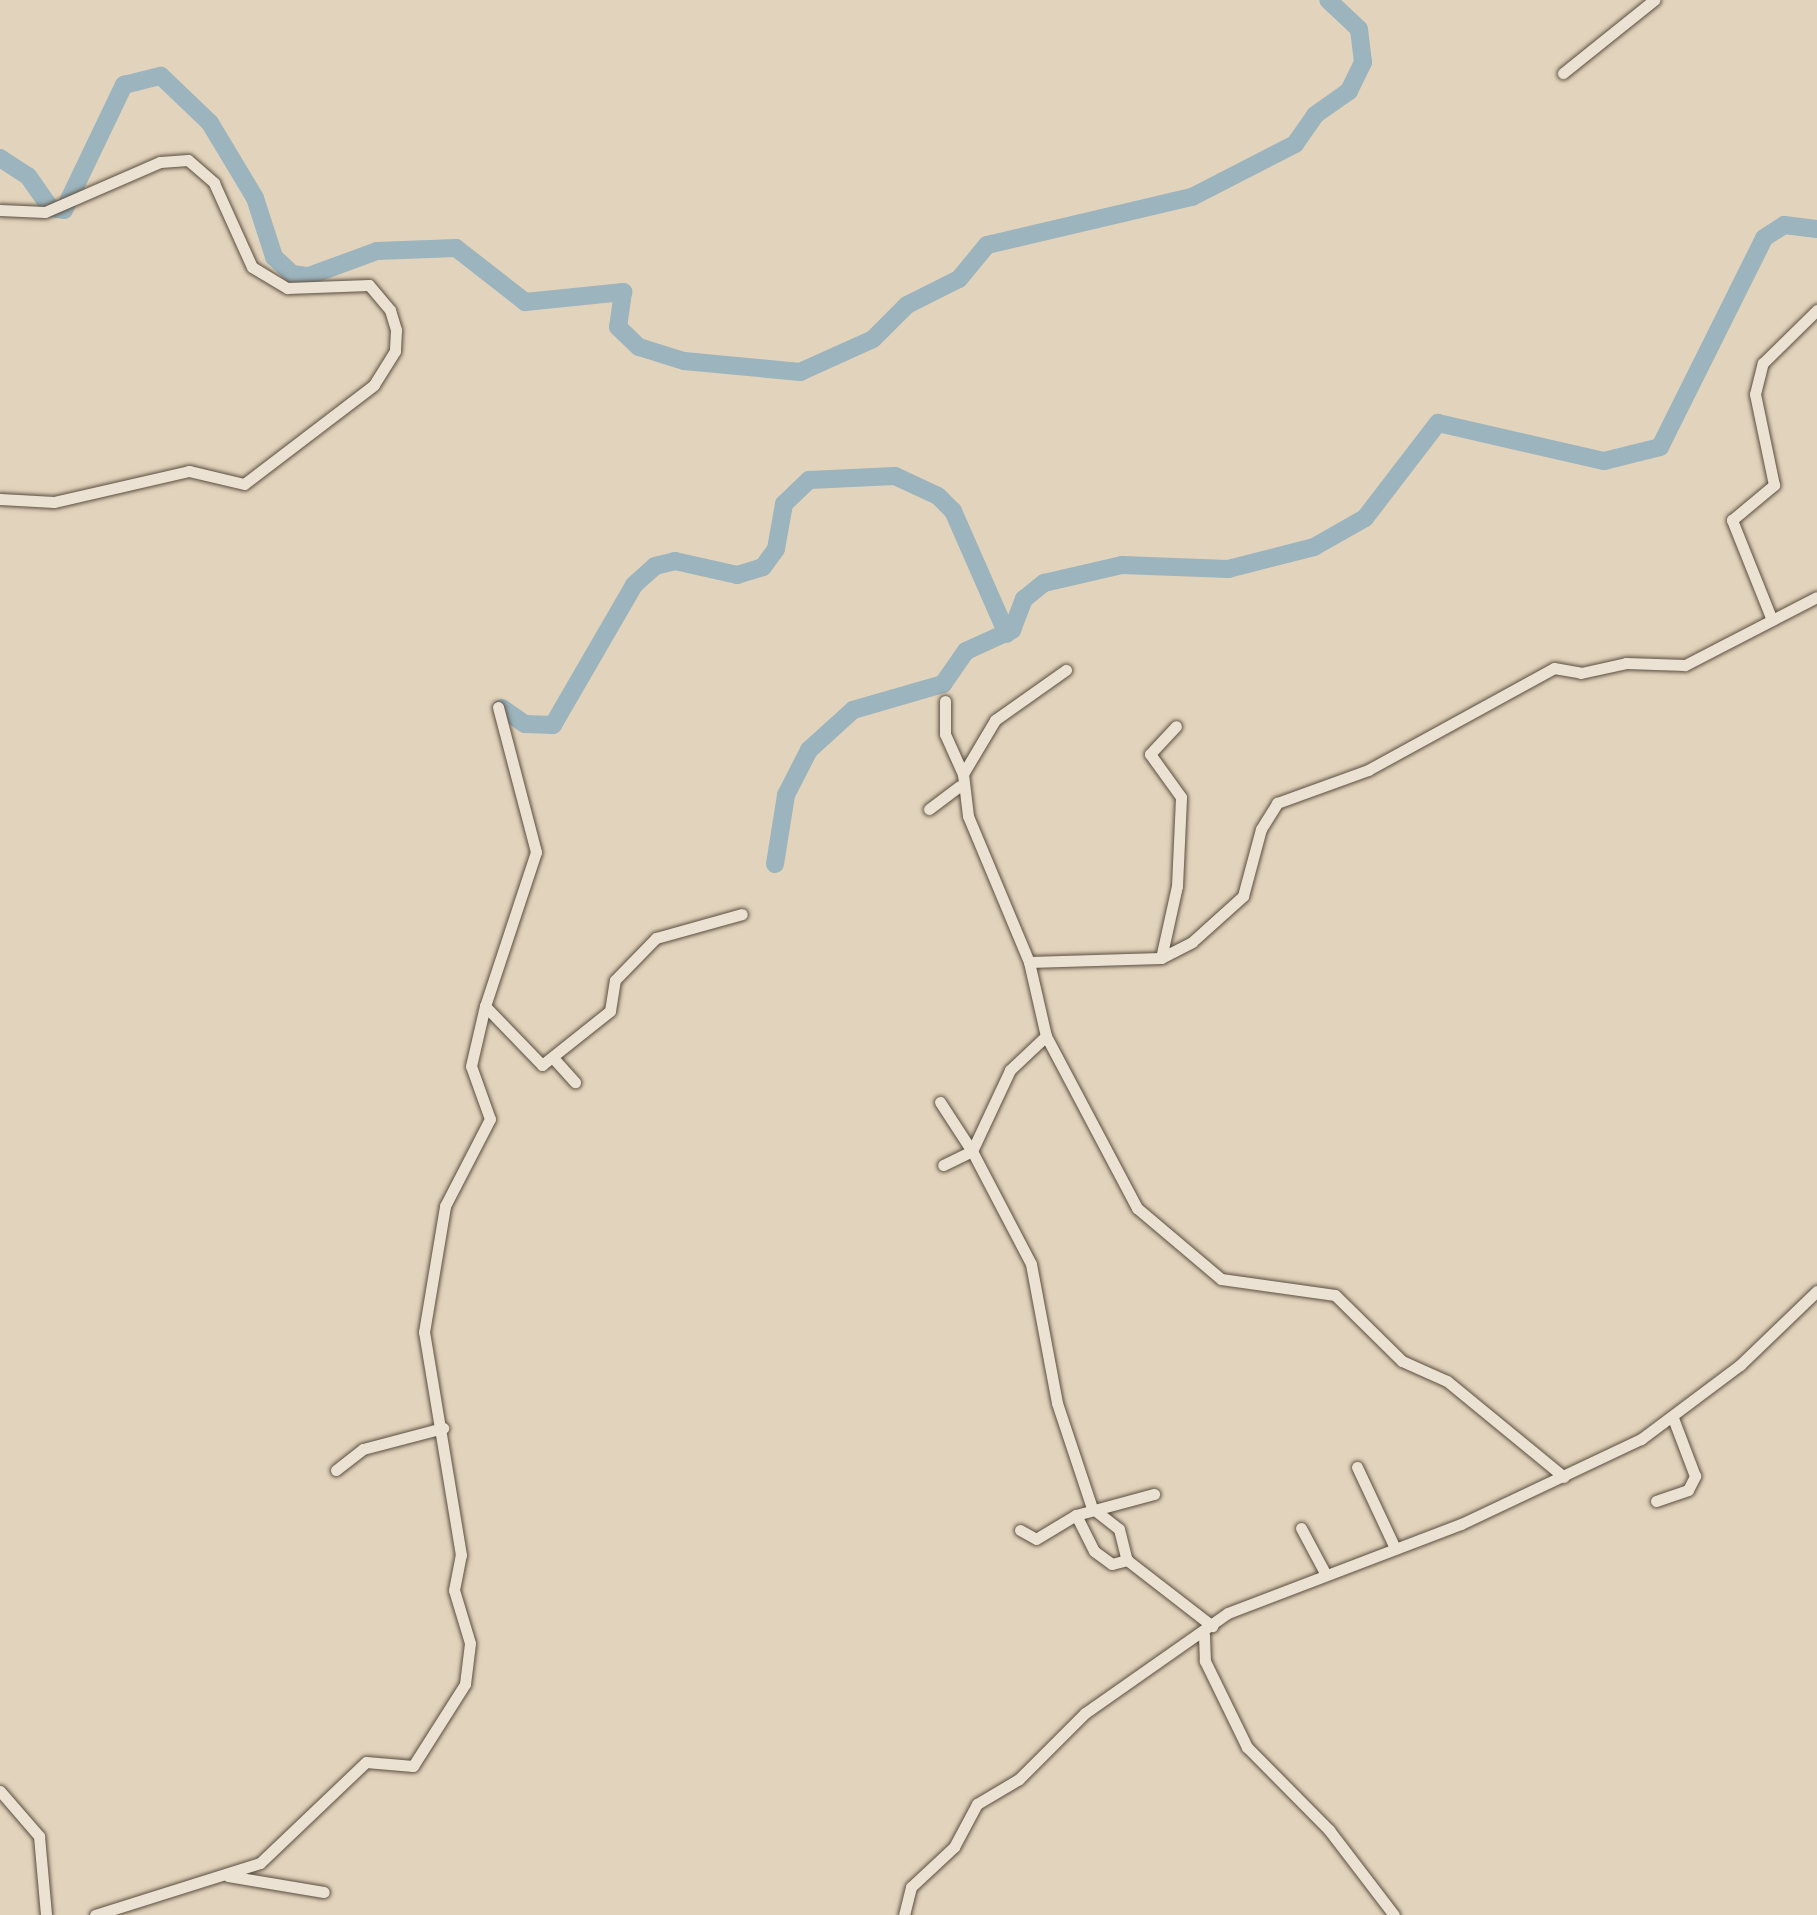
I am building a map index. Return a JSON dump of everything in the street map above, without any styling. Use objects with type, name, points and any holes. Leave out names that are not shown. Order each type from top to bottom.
[{"type":"street","points":[[1563,73],[1654,0]]},
{"type":"street","points":[[0,210],[45,212],[77,201],[160,162],[188,160],[214,183],[252,267],[287,288],[369,285],[390,310],[395,351],[374,385],[244,484],[176,472],[54,502],[0,499]]},
{"type":"street","points":[[1772,620],[1732,520],[1774,485],[1755,394],[1763,363],[1817,310]]},
{"type":"street","points":[[1029,962],[1161,958],[1192,942],[1243,896],[1261,829],[1277,803],[1368,770],[1554,668],[1581,673],[1626,663],[1685,665],[1817,597]]},
{"type":"street","points":[[929,809],[961,780],[995,720],[1066,670]]},
{"type":"street","points":[[945,701],[945,734],[1029,962],[1046,1036],[1130,1198],[1210,1274],[1250,1286],[1329,1291],[1402,1361],[1447,1381],[1564,1477]]},
{"type":"street","points":[[95,1915],[227,1876],[260,1863],[366,1762],[413,1766],[459,1695],[471,1653],[454,1595],[462,1563],[443,1428],[426,1365],[426,1298],[445,1206],[489,1124],[471,1066],[485,1006],[536,852],[498,707]]},
{"type":"street","points":[[1161,958],[1177,886],[1181,797],[1150,754],[1176,726]]},
{"type":"street","points":[[485,1006],[542,1065],[555,1060],[610,1011],[615,980],[656,938],[742,914]]},
{"type":"street","points":[[943,1165],[972,1151],[1010,1070],[1046,1036]]},
{"type":"street","points":[[555,1060],[575,1082]]},
{"type":"street","points":[[940,1102],[972,1151],[1031,1264],[1057,1403],[1092,1508],[1119,1529],[1127,1560],[1208,1631]]},
{"type":"street","points":[[904,1915],[911,1887],[954,1847],[977,1804],[1019,1779],[1085,1713],[1249,1601],[1564,1477],[1673,1418],[1817,1291]]},
{"type":"street","points":[[1656,1501],[1688,1490],[1695,1476],[1673,1418]]},
{"type":"street","points":[[336,1470],[378,1443],[443,1428]]},
{"type":"street","points":[[1357,1467],[1394,1546]]},
{"type":"street","points":[[1020,1530],[1036,1539],[1092,1508],[1154,1494]]},
{"type":"street","points":[[1076,1515],[1094,1551],[1112,1564],[1127,1560]]},
{"type":"street","points":[[1301,1528],[1325,1573]]},
{"type":"street","points":[[1208,1631],[1203,1654],[1247,1747],[1349,1854],[1394,1915]]},
{"type":"street","points":[[0,1791],[39,1836],[46,1915]]},
{"type":"street","points":[[227,1876],[324,1892]]},
{"type":"waterway","points":[[0,158],[28,176],[50,208],[64,210],[124,85],[161,76],[210,123],[255,198],[274,257],[292,274],[309,276],[377,251],[456,248],[525,302],[623,292],[618,327],[639,347],[684,361],[800,372],[873,339],[907,305],[959,279],[987,245],[1192,197],[1295,144],[1315,115],[1349,91],[1363,62],[1359,29],[1328,0]]},
{"type":"waterway","points":[[775,864],[786,795],[809,750],[853,710],[943,684],[966,651],[1012,630],[1024,599],[1044,583],[1122,565],[1228,569],[1314,547],[1365,518],[1438,423],[1604,461],[1660,447],[1764,238],[1784,225],[1817,229]]},
{"type":"waterway","points":[[502,708],[525,724],[553,725],[634,585],[655,566],[675,561],[737,575],[763,567],[776,549],[784,504],[809,480],[895,476],[938,496],[953,511],[1007,634]]}]
